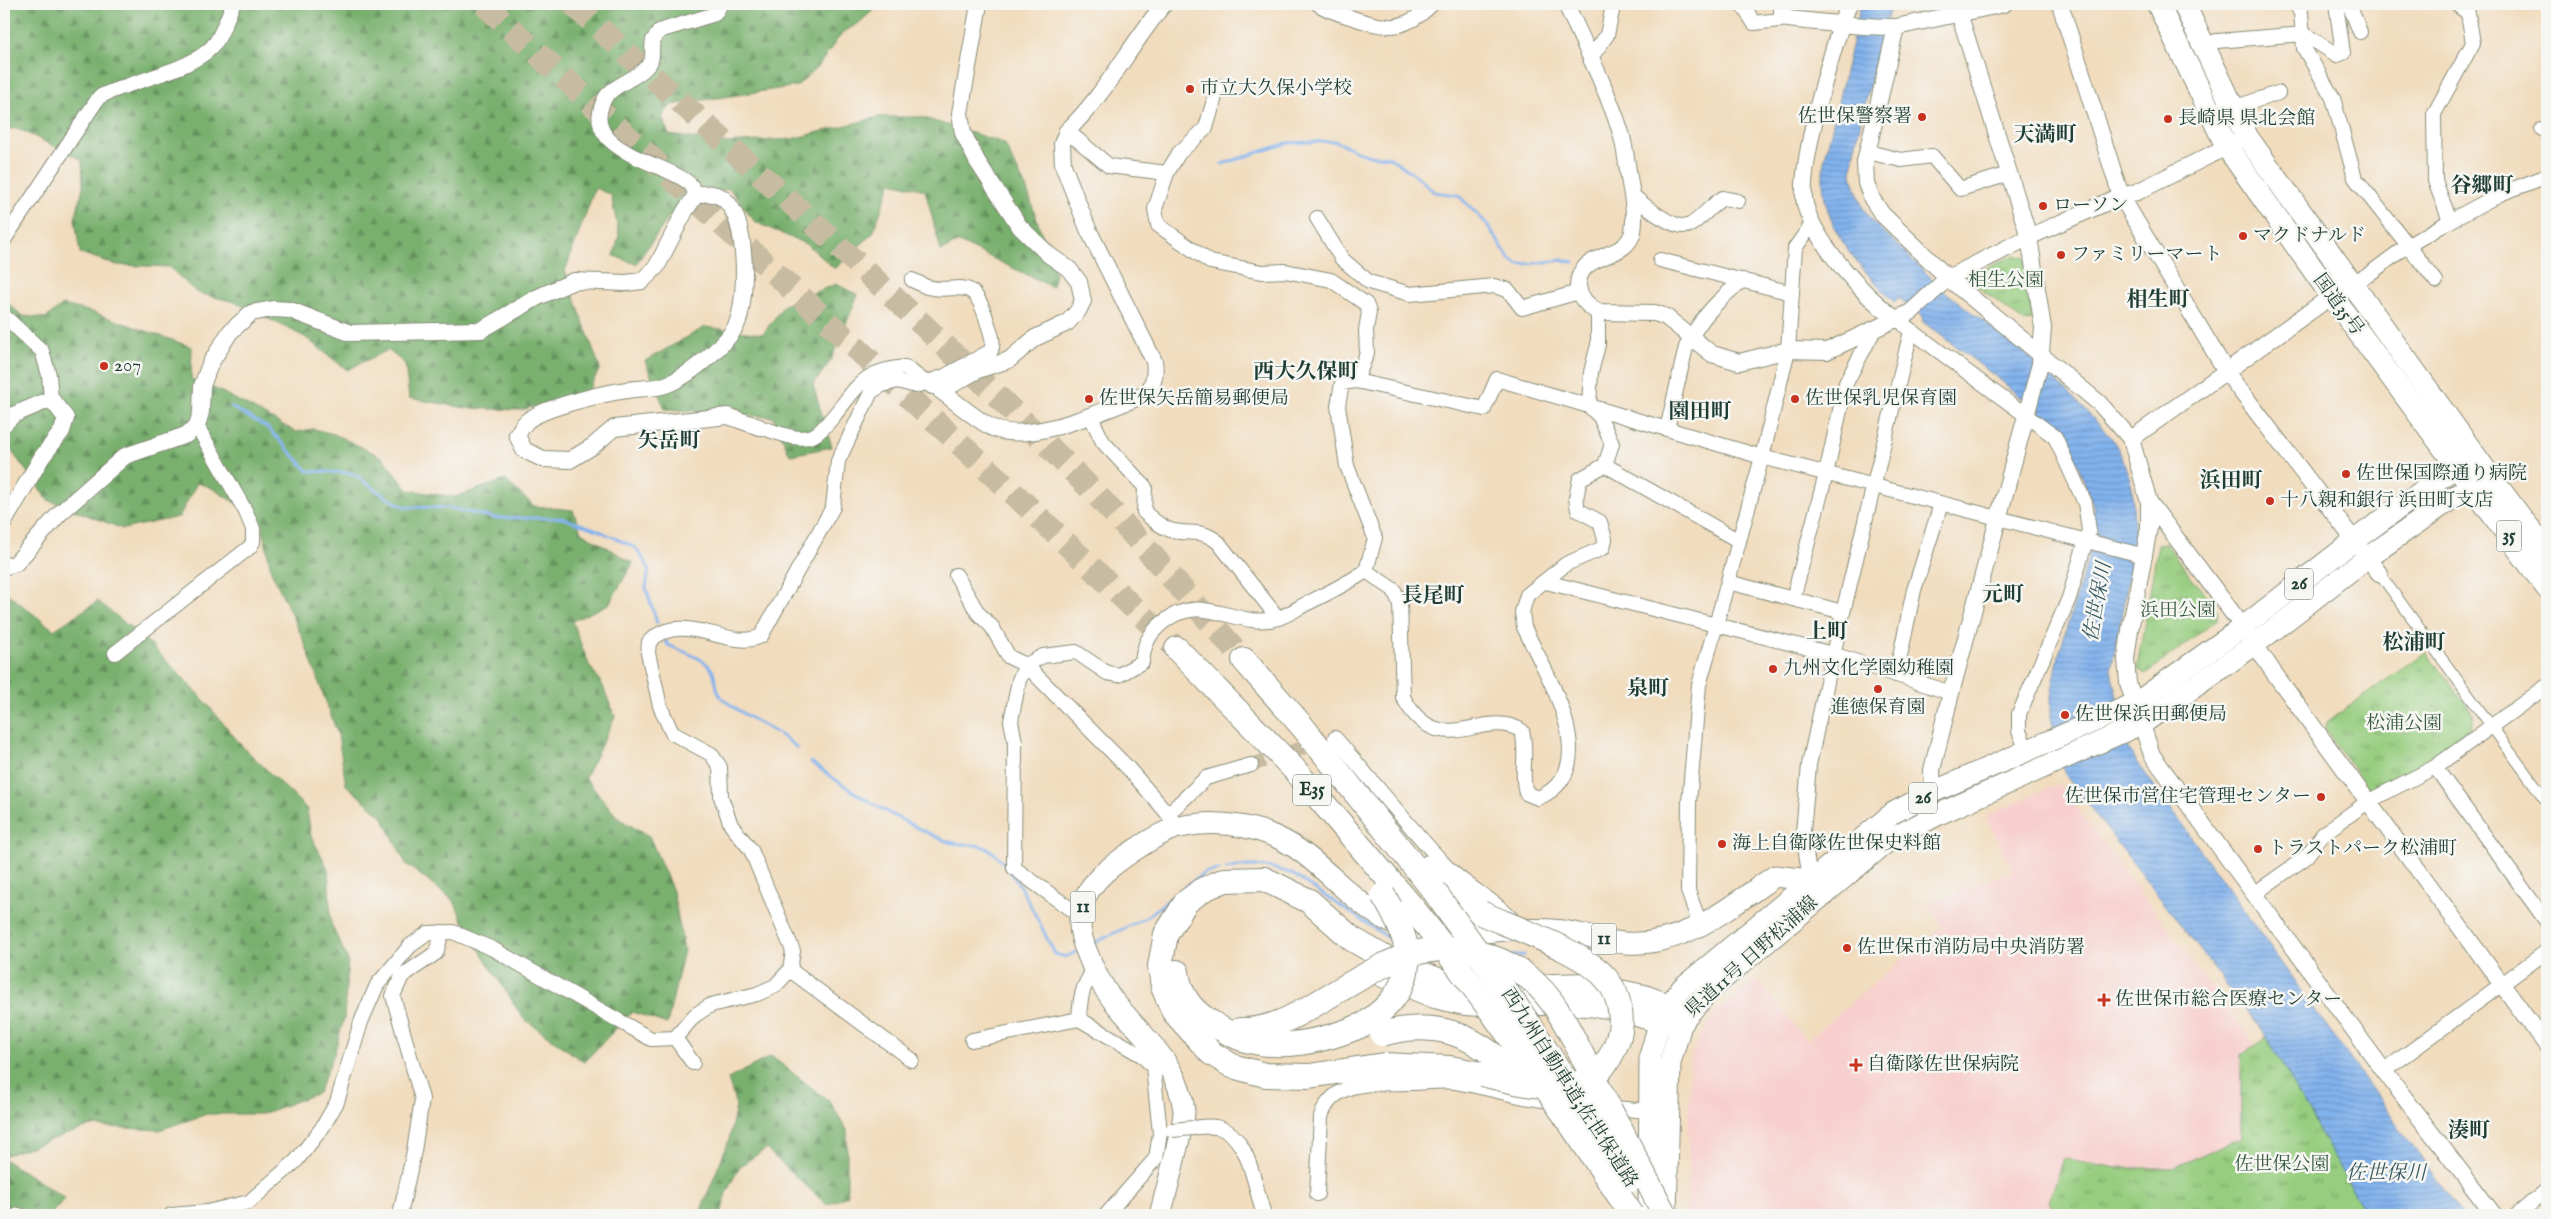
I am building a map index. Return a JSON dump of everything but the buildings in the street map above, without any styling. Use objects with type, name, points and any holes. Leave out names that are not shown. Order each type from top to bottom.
[{"type":"highway","name":"国道35号","points":[[2158,4],[2237,142],[2331,295],[2465,460],[2479,479],[2547,588]]},
{"type":"highway","name":"国道35号","points":[[2184,4],[2233,108],[2237,142],[2350,283],[2465,460]]},
{"type":"highway","name":"国道35号","points":[[2479,479],[2547,552]]},
{"type":"highway","name":"E35","points":[[1177,649],[1206,679]]},
{"type":"highway","name":"E35","points":[[1244,660],[1302,726]]},
{"type":"highway","points":[[1194,1036],[1238,1054],[1264,1059],[1291,1059],[1310,1056],[1374,1029],[1405,979],[1407,957],[1405,936],[1383,895],[1331,826],[1246,733],[1206,679]]},
{"type":"highway","name":"西九州自動車道;佐世保道路","points":[[1206,679],[1294,769],[1412,907],[1465,974],[1537,1073],[1632,1215]]},
{"type":"highway","points":[[1302,726],[1447,887],[1481,913],[1590,964],[1608,980],[1617,996],[1620,1012],[1620,1034],[1615,1051],[1602,1069],[1589,1079],[1572,1086],[1549,1088],[1515,1083],[1450,1068],[1384,1065],[1309,1076],[1265,1075],[1232,1066],[1210,1053],[1174,1012],[1163,987],[1160,966],[1166,934],[1186,902],[1204,889],[1225,880],[1246,878],[1264,879],[1308,901],[1352,939],[1397,965],[1463,989],[1586,984],[1644,997],[1670,1016]]},
{"type":"highway","name":"西九州自動車道;佐世保道路","points":[[1302,726],[1434,891],[1485,961],[1595,1123],[1653,1215]]},
{"type":"highway","points":[[1625,1215],[1561,1128],[1531,1091],[1513,1072],[1488,1051],[1463,1035],[1432,1027],[1374,1029],[1319,1040],[1279,1043],[1249,1042],[1198,1016],[1184,997],[1178,978],[1176,958],[1180,939],[1198,912],[1227,896],[1246,893],[1264,895],[1296,911],[1359,962],[1393,981],[1434,996],[1465,1003],[1481,1004],[1565,1002],[1610,1006],[1670,1016]]},
{"type":"highway","points":[[1223,1030],[1270,1027],[1291,1018],[1383,965],[1413,954],[1438,950],[1472,951],[1493,957],[1513,966],[1534,982],[1551,1001],[1569,1031],[1665,1215]]},
{"type":"main road","name":"26","points":[[2249,636],[2356,539],[2465,460]]},
{"type":"main road","name":"26","points":[[1816,888],[1912,827],[1984,794],[2053,755],[2132,717],[2249,636],[2374,565],[2479,479]]},
{"type":"main road","name":"26","points":[[1816,888],[1877,826],[1894,813],[1929,801],[2027,751],[2053,755]]},
{"type":"main road","points":[[1929,801],[2053,755]]},
{"type":"main road","points":[[1929,801],[1967,792],[1984,794]]},
{"type":"main road","name":"県道11号 日野松浦線","points":[[1160,1215],[1184,1112],[1177,1083],[1155,1046],[1112,1000],[1094,970],[1083,943],[1080,916],[1087,895],[1099,876],[1173,820],[1237,825],[1265,832],[1301,851],[1366,907],[1392,922],[1414,931],[1446,937],[1520,929],[1566,931],[1621,943],[1648,944],[1669,939],[1701,927],[1775,876],[1816,888]]},
{"type":"main road","name":"県道11号 日野松浦線","points":[[1649,1215],[1648,1111],[1650,1056],[1683,987],[1816,888]]},
{"type":"main road","name":"県道11号 日野松浦線","points":[[1665,1215],[1670,1016]]},
{"type":"street","points":[[4,240],[91,105],[99,97],[114,89],[188,65],[200,57],[215,43],[233,4]]},
{"type":"street","points":[[696,195],[690,185],[617,146],[602,131],[599,116],[606,97],[638,76],[651,61],[653,41],[660,30],[714,14],[721,4]]},
{"type":"street","points":[[941,391],[978,370],[1009,360],[1035,338],[1066,323],[1078,311],[1083,301],[1079,282],[1069,269],[1049,256],[1020,226],[977,161],[964,133],[960,113],[979,4]]},
{"type":"street","points":[[4,568],[16,563],[59,514],[125,456],[186,435],[197,426],[202,412],[202,386],[210,364],[230,332],[251,313],[273,309],[290,310],[350,333],[481,330],[536,298],[574,281],[626,283],[642,281],[656,266],[685,211],[696,195],[710,192],[725,200],[735,214],[740,232],[743,282],[738,322],[727,338],[706,358],[667,385],[612,392],[562,405],[527,421],[517,435],[524,450],[543,459],[570,460],[593,446],[614,428],[728,416],[795,438],[812,436],[827,424],[862,382],[883,369],[905,367],[994,429],[1012,432],[1042,430],[1147,394],[1156,373],[1154,361],[1088,229],[1063,165],[1062,144],[1067,131],[1123,62],[1142,30],[1164,4]]},
{"type":"street","points":[[1318,4],[1340,14],[1386,28],[1399,26],[1415,18],[1432,4]]},
{"type":"street","points":[[1566,4],[1621,134],[1633,196],[1633,233],[1618,250],[1592,260],[1582,269],[1578,280],[1579,292],[1590,308],[1598,312],[1655,313],[1666,317],[1712,354],[1739,362],[1788,350],[1827,351],[1904,316],[1944,281],[2029,237],[2121,196],[2137,192],[2237,142]]},
{"type":"street","points":[[1742,4],[1754,23],[1785,11],[1845,26],[1891,27],[2004,4]]},
{"type":"street","points":[[1849,4],[1845,26],[1808,151],[1804,181],[1805,204],[1813,223],[1828,249],[1880,308],[1904,316],[1911,331],[2027,413],[2055,437],[2085,503],[2089,541],[2069,598],[2019,714],[2019,731],[2027,751]]},
{"type":"street","points":[[2060,4],[2121,196],[2227,373],[2356,539],[2547,802]]},
{"type":"street","points":[[2296,4],[2301,13],[2304,48],[2333,98],[2355,178],[2436,281]]},
{"type":"street","points":[[2204,45],[2217,41],[2304,34],[2337,55],[2343,53],[2336,4]]},
{"type":"street","points":[[2349,4],[2360,32]]},
{"type":"street","points":[[2450,221],[2435,181],[2434,114],[2474,43],[2468,13],[2456,4]]},
{"type":"street","points":[[1590,59],[1607,35],[1612,10]]},
{"type":"street","points":[[1912,827],[1929,801],[1932,770],[1951,693],[2027,413],[2040,359],[2043,328],[2029,237],[1959,13]]},
{"type":"street","points":[[1891,27],[1865,162],[1866,183],[1872,199],[1882,214],[1944,281],[2040,359],[2099,403],[2131,439],[2149,502],[2249,636],[2547,1046]]},
{"type":"street","points":[[1218,86],[1206,128],[1179,153],[1167,173],[1155,209],[1158,225],[1210,262],[1262,272],[1286,271],[1331,280],[1366,304],[1369,312],[1366,330],[1367,353],[1356,381]]},
{"type":"street","points":[[2233,108],[2278,93]]},
{"type":"street","points":[[1067,131],[1108,166],[1167,173]]},
{"type":"street","points":[[1868,152],[1901,160],[1932,156],[1960,189],[2009,174]]},
{"type":"street","points":[[2131,439],[2227,373],[2331,295],[2350,283],[2368,275],[2407,246],[2500,194],[2547,176]]},
{"type":"street","points":[[1633,196],[1667,221],[1682,226],[1690,225],[1723,198],[1738,201]]},
{"type":"street","points":[[1317,218],[1342,259],[1369,282],[1410,294],[1494,286],[1508,290],[1522,308],[1579,292]]},
{"type":"street","points":[[1701,927],[1688,891],[1689,803],[1699,685],[1762,457],[1788,350],[1795,248],[1813,223]]},
{"type":"street","points":[[1660,260],[1792,293]]},
{"type":"street","points":[[171,1215],[208,1212],[249,1202],[296,1161],[322,1128],[337,1102],[361,1022],[377,985],[410,946],[428,933],[453,932],[493,949],[652,1039],[674,1038],[695,1015],[711,1005],[757,994],[775,986],[790,970],[792,951],[787,934],[751,850],[731,825],[720,797],[720,766],[711,754],[672,734],[660,706],[648,653],[650,642],[665,630],[693,629],[752,640],[761,636],[832,507],[838,461],[871,392],[882,384],[898,381],[916,386],[926,383],[991,351],[992,336],[985,314],[972,290],[964,287],[928,287],[912,280]]},
{"type":"street","points":[[1667,429],[1686,347],[1691,336],[1715,303],[1743,280]]},
{"type":"street","points":[[1366,571],[1394,590],[1400,604],[1403,697],[1410,710],[1426,726],[1446,731],[1510,724],[1522,731],[1526,744],[1523,784],[1526,793],[1538,798],[1552,792],[1563,780],[1569,765],[1570,749],[1565,713],[1524,627],[1522,612],[1527,596],[1566,564],[1603,548],[1605,539],[1600,522],[1578,510],[1576,498],[1580,480],[1605,465],[1612,444],[1600,417],[1589,406],[1591,372],[1598,345],[1598,312]]},
{"type":"street","points":[[4,316],[42,351],[49,375],[51,399],[66,418],[62,431],[42,456],[4,522]]},
{"type":"street","points":[[1793,599],[1826,474],[1846,383],[1874,330]]},
{"type":"street","points":[[1816,888],[1803,832],[1809,765],[1833,654],[1911,331]]},
{"type":"street","points":[[1080,916],[1014,868],[1015,742],[1011,721],[1019,680],[1026,665],[1043,656],[1076,652],[1107,673],[1119,675],[1142,662],[1144,644],[1154,629],[1172,615],[1192,609],[1204,608],[1257,620],[1278,618],[1345,585],[1366,571],[1375,538],[1347,466],[1338,406],[1342,383],[1356,381],[1484,409],[1497,379],[1762,457],[2140,554]]},
{"type":"street","points":[[4,424],[13,415],[51,399]]},
{"type":"street","points":[[1090,415],[1103,442],[1145,486],[1144,512],[1156,524],[1171,530],[1206,533],[1218,542],[1278,618]]},
{"type":"street","points":[[115,654],[174,609],[250,547],[253,542],[253,529],[246,512],[197,426]]},
{"type":"street","points":[[1605,465],[1739,541]]},
{"type":"street","points":[[2149,502],[2126,659],[2132,717],[2152,755],[2384,1071],[2494,1215]]},
{"type":"street","points":[[1896,675],[1914,590],[1940,504]]},
{"type":"street","points":[[956,575],[978,613],[992,627],[1009,657],[1026,665],[1128,768],[1173,820],[1206,778],[1251,765]]},
{"type":"street","points":[[1546,582],[1833,654],[1951,693]]},
{"type":"street","points":[[1728,582],[1843,612]]},
{"type":"street","points":[[2254,894],[2305,858],[2324,833],[2369,801],[2435,767],[2547,686]]},
{"type":"street","points":[[1335,738],[1446,866],[1473,890],[1504,909],[1520,929]]},
{"type":"street","points":[[2435,767],[2547,922]]},
{"type":"street","points":[[400,1215],[422,1098],[392,996],[402,976],[436,953],[442,932]]},
{"type":"street","points":[[2384,1071],[2547,951]]},
{"type":"street","points":[[790,970],[912,1060]]},
{"type":"street","points":[[1079,1019],[1080,998],[1084,982],[1094,970]]},
{"type":"street","points":[[972,1040],[1079,1019],[1143,1056],[1153,1067],[1166,1131],[1156,1158],[1106,1215]]},
{"type":"street","points":[[674,1038],[693,1063]]},
{"type":"street","points":[[1317,1194],[1321,1117],[1324,1105],[1342,1090],[1358,1084],[1454,1082],[1526,1100],[1648,1111]]},
{"type":"street","points":[[1166,1131],[1217,1127],[1234,1136],[1244,1149],[1263,1211]]},
{"type":"street","points":[[2517,1215],[2547,1190]]},
{"type":"shaded area","points":[[2058,783],[2255,1045],[2241,1055],[2241,1138],[2173,1168],[2116,1168],[2064,1158],[2049,1202],[2057,1215],[1687,1215],[1690,1059],[1713,1014],[1756,979],[1807,1040],[1942,926],[1928,904],[2012,871],[1986,816]]},
{"type":"green space","points":[[4,4],[880,4],[859,23],[842,33],[819,65],[797,86],[671,105],[662,117],[669,135],[725,143],[792,139],[879,117],[921,117],[1004,143],[1027,190],[1055,273],[1052,287],[959,242],[941,251],[925,190],[891,182],[873,233],[835,269],[808,245],[755,222],[729,188],[672,213],[636,264],[614,256],[619,235],[611,195],[595,188],[565,271],[600,368],[587,393],[521,410],[466,408],[409,398],[405,364],[388,350],[347,370],[305,337],[235,302],[197,293],[169,267],[117,265],[80,253],[75,219],[83,187],[82,160],[17,128],[4,130]]},
{"type":"green space","name":"相生公園","points":[[2014,255],[2025,258],[2032,320],[2024,322],[1972,282],[1973,274]]},
{"type":"green space","points":[[836,284],[858,295],[831,360],[813,385],[832,447],[790,455],[773,417],[665,409],[645,361],[705,327],[763,334],[784,305]]},
{"type":"green space","points":[[4,299],[22,316],[46,318],[63,305],[92,312],[192,347],[191,379],[222,392],[296,432],[313,429],[334,434],[382,457],[408,490],[455,497],[505,480],[534,506],[573,510],[581,532],[633,563],[609,604],[572,621],[589,665],[602,684],[615,717],[585,778],[619,819],[649,836],[673,891],[684,950],[667,1024],[632,1012],[584,1062],[523,1018],[468,932],[454,901],[406,864],[382,816],[346,785],[338,735],[304,641],[271,571],[261,519],[210,487],[197,483],[179,517],[123,529],[48,500],[10,449],[4,427]]},
{"type":"green space","name":"浜田公園","points":[[2165,543],[2218,611],[2217,620],[2145,675],[2137,668],[2158,544]]},
{"type":"green space","points":[[4,591],[54,630],[98,601],[148,642],[204,700],[242,746],[307,809],[311,836],[328,868],[331,924],[348,960],[344,1019],[334,1054],[318,1093],[262,1114],[207,1114],[159,1130],[91,1126],[4,1156]]},
{"type":"green space","name":"松浦公園","points":[[2426,652],[2474,714],[2471,727],[2429,761],[2377,789],[2368,789],[2325,729],[2327,722]]},
{"type":"green space","name":"佐世保公園","points":[[2267,1037],[2367,1215],[2057,1215],[2049,1202],[2064,1158],[2116,1168],[2173,1168],[2241,1138],[2241,1055]]},
{"type":"green space","points":[[771,1056],[830,1102],[847,1130],[847,1196],[827,1205],[766,1149],[740,1166],[726,1193],[721,1215],[699,1215],[729,1140],[736,1106],[728,1079]]},
{"type":"green space","points":[[4,1159],[65,1198],[50,1215],[10,1215],[4,1212]]},
{"type":"water","name":"佐世保川","points":[[1861,4],[1895,4],[1889,12],[1879,44],[1853,156],[1852,177],[1863,208],[1874,223],[1948,294],[2031,358],[2071,395],[2111,437],[2121,454],[2132,486],[2135,544],[2111,670],[2128,749],[2462,1215],[2367,1215],[2267,1037],[2066,776],[2051,718],[2051,695],[2060,650],[2091,548],[2094,508],[2075,457],[2058,436],[2060,432],[1999,379],[1923,322],[1922,316],[1899,298],[1894,302],[1853,256],[1841,240],[1832,222],[1826,204],[1823,184],[1824,162]]},
{"type":"waterway","points":[[1222,164],[1288,143],[1335,141],[1366,155],[1389,157],[1417,176],[1434,192],[1458,195],[1486,223],[1509,258],[1518,265],[1563,260],[1574,262]]},
{"type":"waterway","points":[[231,407],[268,428],[308,471],[352,473],[389,499],[405,507],[449,508],[495,518],[562,518],[598,530],[636,548],[649,568],[646,588],[657,623]]},
{"type":"waterway","points":[[666,641],[668,645],[699,659],[710,667],[719,694],[730,705],[779,734],[797,748]]},
{"type":"waterway","points":[[811,762],[843,785],[911,825],[952,843],[989,849],[1012,874],[1055,954],[1066,957],[1076,952]]},
{"type":"waterway","points":[[1226,869],[1259,866],[1292,874],[1395,942]]},
{"type":"waterway","points":[[1094,943],[1145,918],[1204,873],[1219,870]]},
{"type":"waterway","points":[[1512,956],[1524,955]]},
{"type":"tunnel","points":[[484,4],[1028,507],[1177,649]]},
{"type":"tunnel","points":[[573,4],[956,356],[1122,522],[1244,660]]},
{"type":"tunnel","points":[[1251,765],[1321,742]]},
{"type":"place","name":"市立大久保小学校","points":[[1190,89]]},
{"type":"place","name":"佐世保警察署","points":[[1922,117]]},
{"type":"place","name":"長崎県 県北会館","points":[[2168,119]]},
{"type":"place","name":"ローソン","points":[[2043,206]]},
{"type":"place","name":"マクドナルド","points":[[2243,236]]},
{"type":"place","name":"ファミリーマート","points":[[2061,255]]},
{"type":"place","name":"207","points":[[104,366]]},
{"type":"place","name":"佐世保矢岳簡易郵便局","points":[[1089,399]]},
{"type":"place","name":"佐世保乳児保育園","points":[[1795,399]]},
{"type":"place","name":"佐世保国際通り病院","points":[[2346,474]]},
{"type":"place","name":"十八親和銀行 浜田町支店","points":[[2270,501]]},
{"type":"place","name":"九州文化学園幼稚園","points":[[1773,669]]},
{"type":"place","name":"進徳保育園","points":[[1878,689]]},
{"type":"place","name":"佐世保浜田郵便局","points":[[2065,715]]},
{"type":"place","name":"佐世保市営住宅管理センター","points":[[2321,797]]},
{"type":"place","name":"海上自衛隊佐世保史料館","points":[[1722,844]]},
{"type":"place","name":"トラストパーク松浦町","points":[[2258,849]]},
{"type":"place","name":"佐世保市消防局中央消防署","points":[[1847,948]]},
{"type":"place","name":"佐世保市総合医療センター","points":[[2104,1000]]},
{"type":"place","name":"自衛隊佐世保病院","points":[[1856,1065]]},
{"type":"district","name":"天満町","points":[[2045,135]]},
{"type":"district","name":"谷郷町","points":[[2482,186]]},
{"type":"district","name":"相生町","points":[[2158,300]]},
{"type":"district","name":"西大久保町","points":[[1306,372]]},
{"type":"district","name":"園田町","points":[[1700,412]]},
{"type":"district","name":"矢岳町","points":[[669,441]]},
{"type":"district","name":"浜田町","points":[[2231,481]]},
{"type":"district","name":"元町","points":[[2003,595]]},
{"type":"district","name":"長尾町","points":[[1433,596]]},
{"type":"district","name":"上町","points":[[1827,632]]},
{"type":"district","name":"松浦町","points":[[2414,643]]},
{"type":"district","name":"泉町","points":[[1648,689]]},
{"type":"district","name":"湊町","points":[[2469,1131]]}]
